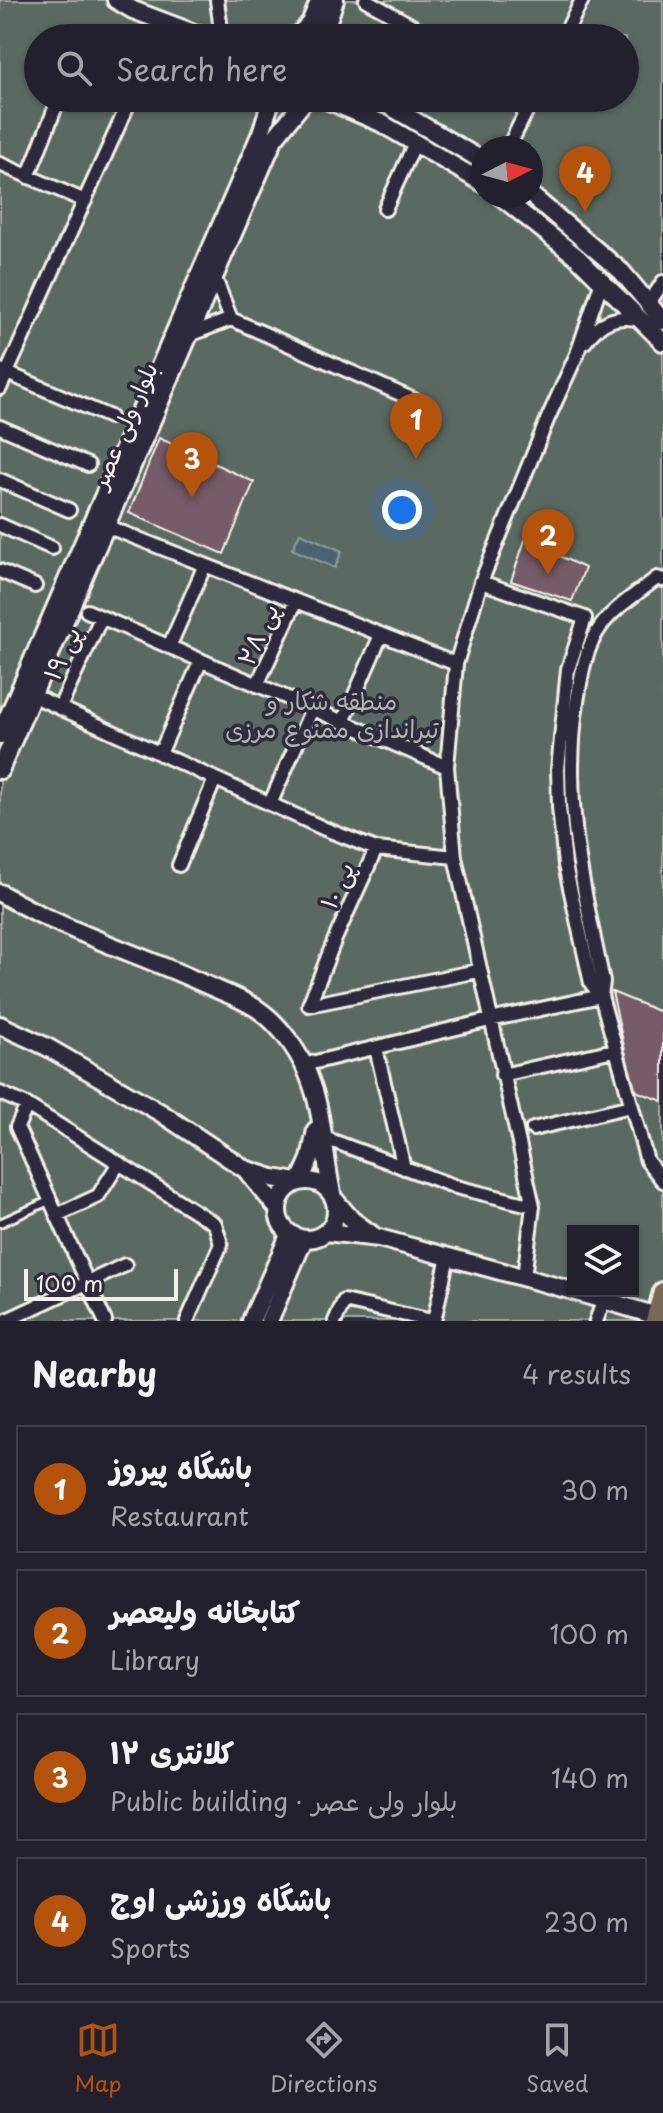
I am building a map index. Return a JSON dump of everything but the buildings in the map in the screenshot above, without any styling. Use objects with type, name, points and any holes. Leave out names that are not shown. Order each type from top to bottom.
[{"type":"main road","points":[[656,1318],[663,1292]]},
{"type":"street","points":[[116,0],[133,5],[154,24]]},
{"type":"street","points":[[217,0],[220,24]]},
{"type":"street","points":[[309,24],[320,0]]},
{"type":"street","points":[[327,24],[335,0]]},
{"type":"street","points":[[367,0],[409,24]]},
{"type":"street","points":[[570,24],[582,0]]},
{"type":"street","points":[[28,177],[54,112]]},
{"type":"street","points":[[0,388],[3,371],[125,112]]},
{"type":"street","name":"بلوار ولی عصر","points":[[0,735],[267,112]]},
{"type":"street","name":"بلوار ولی عصر","points":[[0,770],[274,139],[298,112]]},
{"type":"street","points":[[355,112],[381,123],[471,176]]},
{"type":"street","points":[[400,112],[471,154]]},
{"type":"street","points":[[514,136],[526,112]]},
{"type":"street","points":[[385,209],[415,143]]},
{"type":"street","points":[[0,164],[85,201]]},
{"type":"street","points":[[543,205],[602,253],[663,321]]},
{"type":"street","points":[[515,208],[577,257],[663,342]]},
{"type":"street","points":[[214,276],[231,319],[414,400]]},
{"type":"street","points":[[524,1277],[533,1206],[478,971],[455,857],[447,767],[456,664],[481,582],[577,354],[602,281]]},
{"type":"street","points":[[649,303],[663,282]]},
{"type":"street","points":[[577,354],[601,324],[621,317],[641,320]]},
{"type":"street","points":[[189,335],[231,319]]},
{"type":"street","points":[[3,371],[110,417]]},
{"type":"street","points":[[0,427],[88,465]]},
{"type":"street","points":[[0,480],[69,510]]},
{"type":"street","points":[[0,525],[52,548]]},
{"type":"street","points":[[106,526],[456,664]]},
{"type":"street","points":[[169,647],[205,565]]},
{"type":"street","points":[[0,571],[35,586]]},
{"type":"street","points":[[663,580],[657,578],[601,625],[587,655],[578,698],[571,773],[575,847],[603,982],[601,996],[647,1161],[663,1181]]},
{"type":"street","points":[[481,582],[585,618],[568,669],[558,769],[559,807],[565,865],[591,983],[601,996]]},
{"type":"street","name":"پی ۲۸","points":[[257,685],[296,601]]},
{"type":"street","points":[[87,611],[447,767]]},
{"type":"street","name":"پی ۱۹","points":[[60,707],[101,618]]},
{"type":"street","points":[[343,722],[381,635]]},
{"type":"street","points":[[160,754],[201,660]]},
{"type":"street","points":[[32,695],[376,849],[455,857]]},
{"type":"street","points":[[270,804],[312,709]]},
{"type":"street","points":[[179,865],[215,779]]},
{"type":"street","name":"پی ۱۰","points":[[376,849],[309,1005],[478,971]]},
{"type":"street","points":[[1,895],[257,1008],[294,1049],[313,1086],[317,1108],[322,1137],[333,1197],[336,1218],[320,1237],[297,1236],[279,1218],[278,1209],[283,1192],[305,1174],[315,1138],[317,1108]]},
{"type":"street","points":[[303,1065],[601,996]]},
{"type":"street","points":[[0,1025],[47,1047],[161,1113],[245,1169],[273,1178],[321,1183],[352,1220],[379,1238]]},
{"type":"street","points":[[376,1048],[404,1168]]},
{"type":"street","points":[[502,1075],[614,1050]]},
{"type":"street","points":[[0,1093],[27,1105],[215,1224],[221,1244],[187,1321]]},
{"type":"street","points":[[27,1105],[17,1127],[105,1321]]},
{"type":"street","points":[[533,1129],[631,1106]]},
{"type":"street","points":[[322,1137],[456,1187],[533,1206]]},
{"type":"street","points":[[57,1215],[98,1196],[119,1163]]},
{"type":"street","points":[[245,1169],[278,1209]]},
{"type":"street","points":[[326,1232],[379,1238],[567,1289]]},
{"type":"street","points":[[251,1321],[297,1236]]},
{"type":"street","points":[[269,1321],[297,1236]]},
{"type":"street","points":[[335,1321],[344,1301],[433,1321],[448,1256]]},
{"type":"street","points":[[5,1321],[125,1265]]},
{"type":"street","points":[[594,1297],[656,1318]]},
{"type":"street","points":[[596,1321],[604,1300]]},
{"type":"lane","points":[[0,1223],[51,1200]]},
{"type":"green space","name":"منطقه شکار و تیراندازی ممنوع مرزی","points":[[0,0],[663,0],[663,1321],[0,1321]]},
{"type":"water","points":[[300,533],[342,551],[335,568],[292,549]]},
{"type":"place","name":"باشگاه ورزشی اوج","points":[[585,212]]},
{"type":"place","name":"باشگاه پیروز","points":[[416,459]]},
{"type":"place","name":"کلانتری ۱۲","points":[[192,498]]},
{"type":"place","name":"کتابخانه ولیعصر","points":[[548,575]]}]
